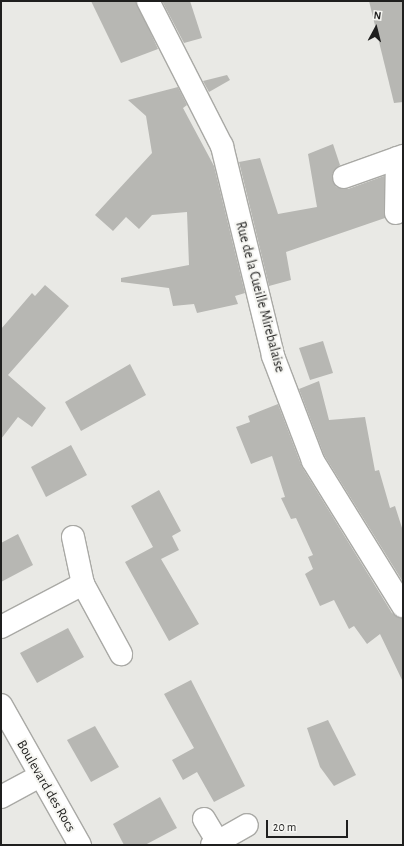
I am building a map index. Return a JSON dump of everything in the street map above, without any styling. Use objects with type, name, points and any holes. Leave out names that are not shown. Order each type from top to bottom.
[{"type":"street","name":"Rue de la Cueille Mirebalaise","points":[[148,1],[222,146],[273,356],[313,461],[403,606]]},
{"type":"street","points":[[344,177],[400,157],[396,214]]},
{"type":"street","points":[[73,537],[83,584],[121,654]]},
{"type":"street","points":[[1,627],[83,584]]},
{"type":"street","name":"Boulevard des Rocs","points":[[1,705],[80,845]]},
{"type":"street","points":[[1,797],[40,776]]},
{"type":"street","points":[[204,819],[215,843],[247,825]]},
{"type":"building","points":[[91,1],[136,1],[158,49],[121,63]]},
{"type":"building","points":[[162,1],[190,1],[202,38],[184,43]]},
{"type":"building","points":[[369,1],[403,1],[403,102],[394,103]]},
{"type":"building","points":[[227,75],[230,80],[209,92],[203,81]]},
{"type":"building","points":[[178,87],[187,105],[183,108],[214,166],[245,293],[235,296],[238,304],[197,313],[194,304],[173,306],[169,288],[121,282],[121,278],[189,265],[187,212],[152,215],[139,229],[126,217],[113,231],[95,215],[152,153],[146,116],[128,100]]},
{"type":"building","points":[[333,144],[340,165],[332,174],[336,187],[348,189],[384,176],[385,218],[286,252],[291,280],[269,286],[239,162],[260,158],[278,214],[317,207],[308,154]]},
{"type":"building","points":[[45,285],[69,306],[8,375],[46,408],[32,427],[18,417],[1,439],[1,329],[32,293],[35,296]]},
{"type":"building","points":[[323,341],[333,373],[310,380],[299,348]]},
{"type":"building","points":[[130,364],[146,395],[81,431],[65,402]]},
{"type":"building","points":[[319,381],[329,420],[365,417],[375,471],[379,470],[390,508],[395,506],[403,531],[403,582],[324,455],[299,389]]},
{"type":"building","points":[[278,404],[302,467],[392,613],[403,618],[403,682],[380,634],[367,644],[354,626],[349,629],[334,600],[320,606],[305,574],[313,569],[308,557],[313,555],[296,518],[291,519],[281,498],[285,497],[272,456],[251,464],[236,427],[250,422],[248,416]]},
{"type":"building","points":[[71,445],[87,475],[46,497],[31,467]]},
{"type":"building","points":[[159,490],[181,531],[172,536],[179,550],[161,559],[199,624],[169,641],[125,562],[153,547],[131,506]]},
{"type":"building","points":[[18,534],[33,565],[1,582],[1,543]]},
{"type":"building","points":[[68,628],[84,657],[37,683],[20,653]]},
{"type":"building","points":[[191,680],[245,786],[214,802],[197,772],[183,780],[172,760],[194,748],[164,694]]},
{"type":"building","points":[[328,720],[356,775],[334,786],[320,767],[307,728]]},
{"type":"building","points":[[95,726],[119,767],[91,782],[67,740]]},
{"type":"building","points":[[160,797],[177,828],[145,845],[124,845],[113,824]]}]
